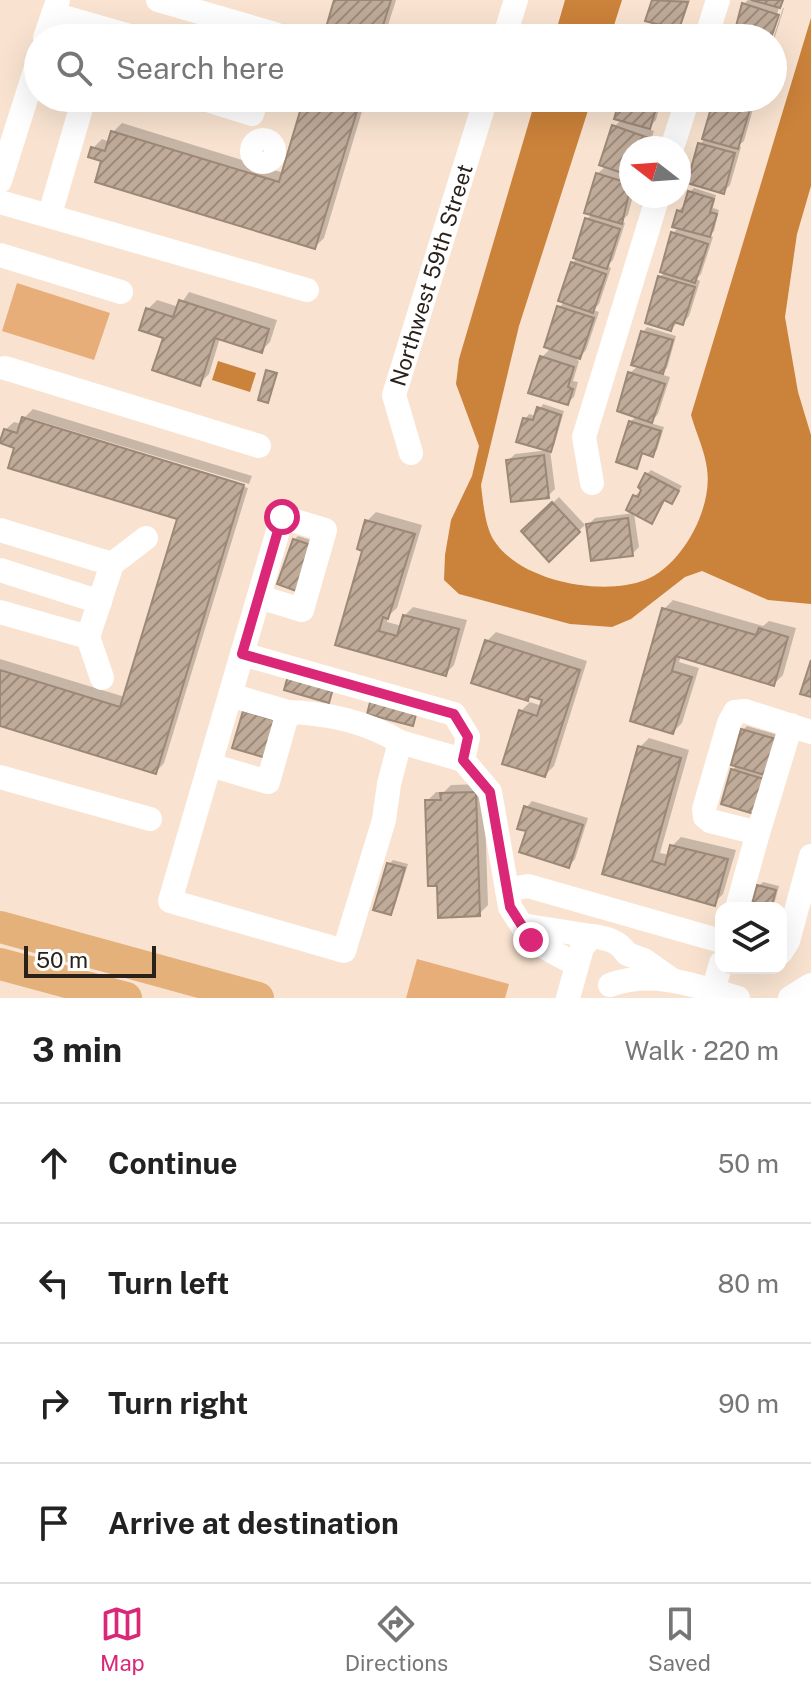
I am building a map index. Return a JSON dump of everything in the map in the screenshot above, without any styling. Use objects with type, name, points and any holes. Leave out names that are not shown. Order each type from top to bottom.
[{"type":"main road","points":[[0,927],[178,987],[258,998]]},
{"type":"main road","points":[[0,964],[126,998]]},
{"type":"street","points":[[158,0],[241,24]]},
{"type":"street","points":[[508,24],[516,0]]},
{"type":"street","points":[[710,24],[718,0]]},
{"type":"street","points":[[55,7],[100,24]]},
{"type":"street","points":[[2,169],[24,103]]},
{"type":"street","points":[[50,214],[80,112]]},
{"type":"street","points":[[256,112],[261,139]]},
{"type":"street","name":"Northwest 59th Street","points":[[411,453],[394,395],[482,112]]},
{"type":"street","points":[[676,136],[684,112]]},
{"type":"street","points":[[0,202],[307,290]]},
{"type":"street","points":[[592,483],[584,437],[654,208]]},
{"type":"street","points":[[0,255],[121,292]]},
{"type":"street","points":[[2,373],[259,446]]},
{"type":"street","points":[[0,530],[112,564]]},
{"type":"street","points":[[102,678],[88,637],[112,564],[146,538]]},
{"type":"street","points":[[0,570],[100,602]]},
{"type":"street","points":[[259,597],[170,901],[344,951],[384,820],[400,742]]},
{"type":"street","points":[[0,612],[88,637]]},
{"type":"street","points":[[242,654],[454,714],[468,737],[463,760]]},
{"type":"street","points":[[230,695],[288,712],[317,713],[463,760],[490,792],[510,907],[531,940],[577,965]]},
{"type":"street","points":[[739,902],[758,833],[801,728],[745,711],[735,712],[704,809],[705,817],[758,833]]},
{"type":"street","points":[[210,765],[268,782],[288,712]]},
{"type":"street","points":[[0,777],[150,819]]},
{"type":"street","points":[[787,943],[811,856]]},
{"type":"street","points":[[507,890],[528,886],[715,939]]},
{"type":"street","points":[[522,925],[606,938],[621,944],[627,954],[626,961],[606,992]]},
{"type":"street","points":[[568,998],[582,948],[591,936]]},
{"type":"street","points":[[627,954],[644,960],[671,979],[712,994],[738,998]]},
{"type":"street","points":[[712,994],[718,974]]},
{"type":"street","points":[[606,992],[639,978],[671,979]]},
{"type":"street","points":[[790,998],[811,985]]},
{"type":"shaded area","points":[[565,0],[622,0],[614,24],[558,24]]},
{"type":"shaded area","points":[[811,18],[811,186],[797,234],[785,317],[798,392],[811,435],[811,604],[768,600],[702,571],[685,577],[631,619],[612,627],[570,624],[459,594],[444,580],[445,555],[451,520],[472,476],[479,446],[456,384],[459,359],[532,112],[588,112],[519,326],[481,485],[485,513],[493,539],[505,554],[521,566],[562,582],[607,587],[627,585],[659,573],[682,549],[700,518],[708,484],[707,469],[691,415],[783,112],[787,112],[787,97]]},
{"type":"shaded area","points":[[17,283],[110,313],[94,360],[2,331]]},
{"type":"shaded area","points":[[218,361],[256,373],[250,392],[212,380]]},
{"type":"shaded area","points":[[417,959],[509,984],[505,998],[406,998]]},
{"type":"building","points":[[334,0],[391,0],[383,24],[327,24]]},
{"type":"building","points":[[652,0],[688,2],[681,24],[645,21]]},
{"type":"building","points":[[751,0],[783,0],[780,8]]},
{"type":"building","points":[[742,3],[779,15],[776,24],[737,24]]},
{"type":"building","points":[[300,112],[357,112],[315,249],[95,182],[101,161],[88,157],[91,147],[105,151],[111,131],[279,182]]},
{"type":"building","points":[[616,112],[655,112],[650,129],[614,119]]},
{"type":"building","points":[[710,112],[749,112],[738,149],[702,139]]},
{"type":"building","points":[[612,125],[643,136],[619,136],[619,172],[599,165]]},
{"type":"building","points":[[698,143],[735,153],[724,194],[691,184],[691,168]]},
{"type":"building","points":[[596,173],[619,180],[619,208],[626,208],[622,224],[584,213]]},
{"type":"building","points":[[691,192],[714,199],[710,212],[717,214],[710,237],[672,227],[677,210],[682,212],[683,208],[691,208]]},
{"type":"building","points":[[585,218],[620,229],[607,269],[573,258]]},
{"type":"building","points":[[671,232],[708,244],[695,283],[660,272]]},
{"type":"building","points":[[571,262],[606,274],[593,313],[558,301]]},
{"type":"building","points":[[658,276],[695,287],[683,325],[674,322],[671,331],[645,323]]},
{"type":"building","points":[[179,300],[269,329],[262,353],[215,338],[200,386],[152,370],[163,338],[139,330],[146,308],[173,317]]},
{"type":"building","points":[[557,306],[594,318],[580,359],[544,347]]},
{"type":"building","points":[[641,331],[673,340],[663,374],[631,365]]},
{"type":"building","points":[[540,356],[574,367],[568,387],[573,389],[568,405],[528,393]]},
{"type":"building","points":[[266,370],[277,373],[268,403],[258,400]]},
{"type":"building","points":[[628,372],[665,384],[652,423],[617,411]]},
{"type":"building","points":[[537,407],[561,415],[551,452],[516,442],[523,418],[533,420]]},
{"type":"building","points":[[22,417],[244,485],[156,774],[0,726],[0,670],[120,707],[177,519],[8,468],[14,448],[0,441],[4,429],[17,433]]},
{"type":"building","points":[[629,421],[661,431],[653,457],[642,453],[637,469],[616,462]]},
{"type":"building","points":[[544,455],[549,498],[511,502],[506,460]]},
{"type":"building","points":[[645,473],[679,491],[672,504],[664,500],[652,524],[626,510],[633,495],[638,497],[641,490],[638,487]]},
{"type":"building","points":[[552,502],[580,532],[549,562],[521,531]]},
{"type":"building","points":[[628,518],[633,556],[591,561],[586,524]]},
{"type":"building","points":[[365,520],[415,534],[388,619],[383,617],[379,631],[397,636],[403,615],[459,629],[446,676],[335,645],[362,551],[357,549]]},
{"type":"building","points":[[293,539],[311,545],[296,591],[277,584]]},
{"type":"building","points":[[662,608],[756,635],[759,628],[788,637],[774,686],[676,656],[672,671],[692,677],[673,734],[630,721]]},
{"type":"building","points":[[485,640],[580,670],[545,777],[502,764],[519,710],[537,716],[542,700],[529,696],[528,701],[471,683]]},
{"type":"building","points":[[811,660],[811,697],[800,694]]},
{"type":"building","points":[[289,672],[334,685],[329,703],[284,690]]},
{"type":"building","points":[[372,695],[418,707],[413,726],[367,714]]},
{"type":"building","points":[[243,711],[278,721],[266,758],[232,748]]},
{"type":"building","points":[[741,729],[776,739],[765,775],[731,765]]},
{"type":"building","points":[[638,746],[681,758],[652,861],[665,865],[670,845],[728,859],[715,906],[602,874]]},
{"type":"building","points":[[731,769],[764,779],[754,814],[721,804]]},
{"type":"building","points":[[476,792],[480,916],[438,918],[437,886],[428,886],[425,800],[441,800],[440,793]]},
{"type":"building","points":[[524,806],[583,825],[569,868],[519,852],[526,831],[517,829]]},
{"type":"building","points":[[387,863],[405,868],[391,915],[373,910]]},
{"type":"building","points":[[757,885],[776,890],[773,902],[753,902]]},
{"type":"route","points":[[282,517],[242,654],[454,714],[468,737],[463,760],[490,792],[510,907],[531,940]]}]
